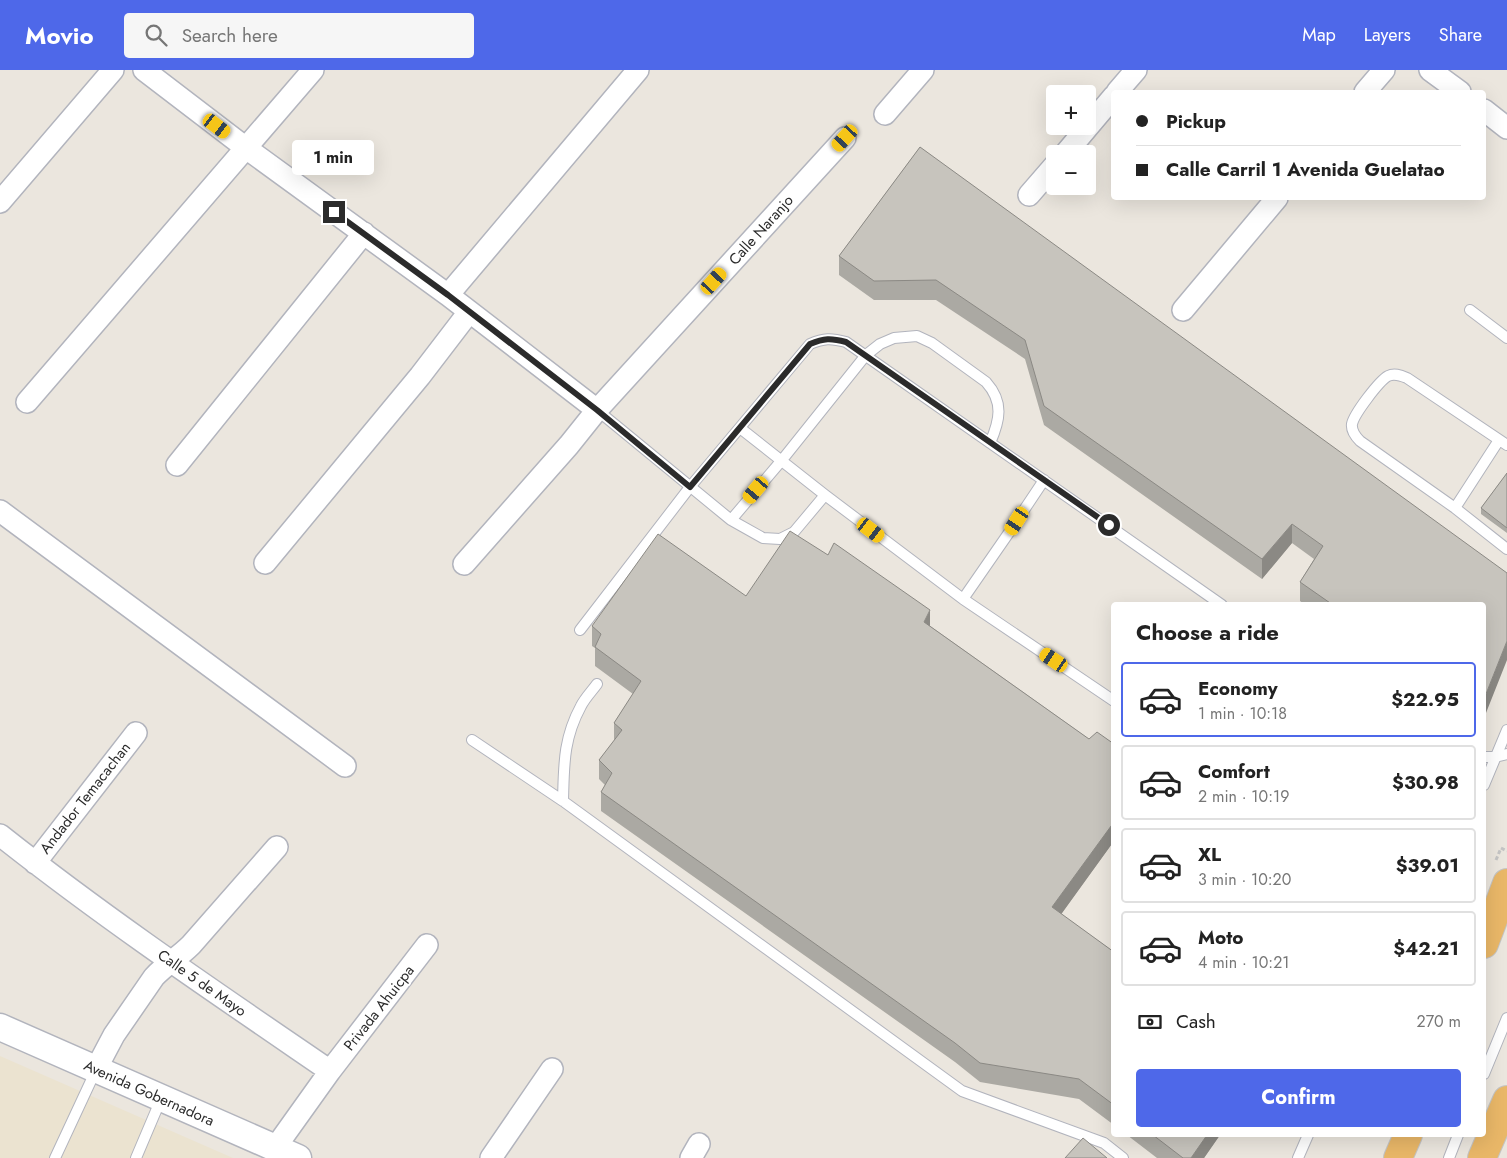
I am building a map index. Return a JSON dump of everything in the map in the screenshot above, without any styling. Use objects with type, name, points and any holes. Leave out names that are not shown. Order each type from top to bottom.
[{"type":"highway","points":[[1486,939],[1507,883]]},
{"type":"highway","points":[[1482,1158],[1507,1100]]},
{"type":"highway","points":[[1398,1158],[1407,1137]]},
{"type":"street","points":[[0,202],[113,70]]},
{"type":"street","points":[[144,70],[246,148],[448,295],[597,410]]},
{"type":"street","points":[[27,402],[313,70]]},
{"type":"street","points":[[448,295],[638,70]]},
{"type":"street","points":[[885,114],[923,70]]},
{"type":"street","points":[[1119,90],[1136,70]]},
{"type":"street","points":[[1367,90],[1384,70]]},
{"type":"street","points":[[1430,70],[1457,90]]},
{"type":"street","points":[[1073,145],[1111,100]]},
{"type":"street","points":[[1486,112],[1507,128]]},
{"type":"street","name":"Calle Naranjo","points":[[464,564],[569,445],[597,410],[845,138]]},
{"type":"street","points":[[1029,195],[1046,175]]},
{"type":"street","points":[[1183,310],[1275,200]]},
{"type":"street","points":[[177,465],[364,233]]},
{"type":"street","points":[[266,563],[420,376],[469,312]]},
{"type":"street","points":[[0,511],[345,766]]},
{"type":"street","name":"Andador Temacachan","points":[[35,863],[136,733]]},
{"type":"street","name":"Calle 5 de Mayo","points":[[0,835],[35,863],[171,962],[330,1071]]},
{"type":"street","points":[[96,1069],[114,1035],[154,977],[162,968],[191,945],[277,847]]},
{"type":"street","name":"Privada Ahuicpa","points":[[330,1071],[427,945]]},
{"type":"street","name":"Avenida Gobernadora","points":[[0,1027],[161,1098],[281,1155]]},
{"type":"street","points":[[491,1158],[552,1069]]},
{"type":"street","points":[[281,1155],[330,1071]]},
{"type":"lane","points":[[1470,310],[1507,338]]},
{"type":"lane","points":[[731,520],[866,355],[880,344],[894,338],[918,336],[932,343],[993,389],[999,411],[997,426],[990,443]]},
{"type":"lane","points":[[580,630],[690,487],[810,344],[820,339],[832,338],[846,342],[866,355],[1218,602]]},
{"type":"lane","points":[[1455,508],[1503,443],[1400,375],[1386,377],[1352,421],[1354,436],[1455,508],[1507,549]]},
{"type":"lane","points":[[597,410],[731,520],[763,538],[771,540],[780,539],[794,532],[825,495]]},
{"type":"lane","points":[[740,428],[963,599],[1111,699]]},
{"type":"lane","points":[[963,599],[1044,480]]},
{"type":"lane","points":[[563,801],[564,755],[569,732],[581,705],[597,684]]},
{"type":"lane","points":[[1486,780],[1507,731]]},
{"type":"lane","points":[[472,740],[563,801],[962,1091],[1104,1143],[1124,1158]]},
{"type":"lane","points":[[1486,756],[1496,757],[1507,754]]},
{"type":"lane","points":[[1486,1069],[1507,1018]]},
{"type":"lane","points":[[55,1158],[96,1069]]},
{"type":"lane","points":[[136,1158],[161,1098]]},
{"type":"lane","points":[[1298,1158],[1307,1137]]},
{"type":"lane","points":[[1449,1158],[1457,1137]]},
{"type":"shaded area","points":[[0,1056],[233,1158],[0,1158]]},
{"type":"building","points":[[920,147],[1507,573],[1507,641],[1486,694],[1486,602],[1329,602],[1300,582],[1323,546],[1292,524],[1262,559],[1044,406],[1025,340],[936,280],[874,281],[839,256]]},
{"type":"building","points":[[1507,473],[1507,528],[1481,508]]},
{"type":"building","points":[[790,531],[828,555],[834,543],[930,610],[924,622],[1089,739],[1097,732],[1111,742],[1111,826],[1052,907],[1111,950],[1111,1103],[1079,1079],[980,1063],[955,1043],[601,792],[612,773],[599,760],[622,730],[614,723],[641,681],[595,647],[601,634],[592,626],[658,534],[746,596]]},
{"type":"building","points":[[1156,1137],[1206,1137],[1191,1158],[1183,1158]]},
{"type":"building","points":[[1083,1138],[1107,1158],[1065,1158]]},
{"type":"route","points":[[334,212],[448,295],[597,410],[690,487],[810,344],[820,339],[832,338],[846,342],[1109,525]]}]
